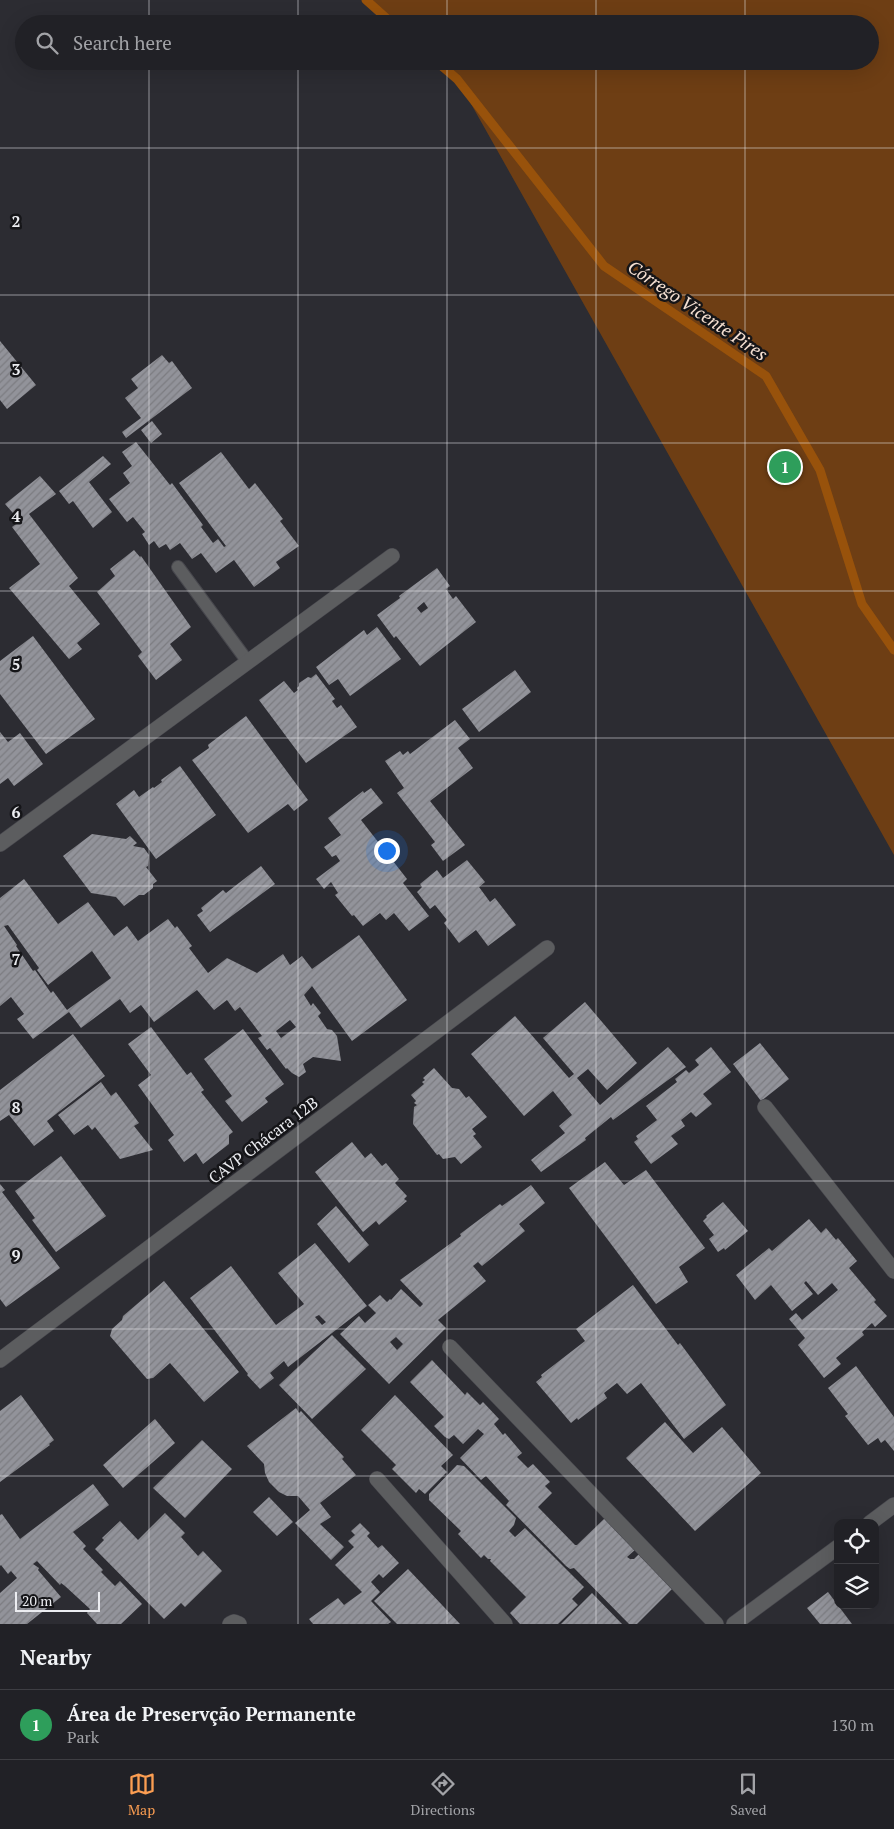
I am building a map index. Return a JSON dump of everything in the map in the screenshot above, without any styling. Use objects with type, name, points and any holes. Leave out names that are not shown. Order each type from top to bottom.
[{"type":"street","points":[[0,844],[392,556]]},
{"type":"street","name":"CAVP Chácara 12B","points":[[0,1360],[547,948]]},
{"type":"street","points":[[765,1108],[894,1271]]},
{"type":"street","points":[[450,1347],[716,1624]]},
{"type":"street","points":[[377,1478],[505,1624]]},
{"type":"street","points":[[875,1519],[894,1505]]},
{"type":"street","points":[[736,1624],[834,1550]]},
{"type":"street","points":[[230,1624],[234,1622],[239,1624]]},
{"type":"lane","points":[[178,567],[248,662]]},
{"type":"shaded area","points":[[366,0],[894,0],[894,855],[457,79],[446,70],[879,70],[879,15],[383,15]]},
{"type":"building","points":[[0,341],[36,385],[7,409],[0,400]]},
{"type":"building","points":[[162,355],[169,363],[172,361],[192,388],[126,438],[122,432],[141,418],[125,398],[138,388],[131,379]]},
{"type":"building","points":[[152,421],[162,434],[151,443],[141,430]]},
{"type":"building","points":[[136,442],[170,485],[172,483],[203,525],[201,527],[213,543],[218,539],[224,547],[226,546],[179,483],[221,452],[249,489],[255,483],[283,519],[280,521],[299,546],[276,562],[280,568],[254,587],[234,560],[216,573],[201,553],[192,559],[180,543],[170,550],[166,544],[159,548],[154,541],[149,545],[142,534],[145,532],[133,517],[127,522],[109,499],[130,483],[123,473],[132,466],[122,452]]},
{"type":"building","points":[[103,456],[111,464],[89,482],[112,512],[93,528],[73,501],[69,504],[59,491]]},
{"type":"building","points":[[40,476],[56,494],[29,514],[78,578],[69,586],[100,624],[77,643],[82,649],[69,659],[9,588],[40,564],[12,527],[20,521],[5,504]]},
{"type":"building","points":[[134,550],[141,556],[191,627],[170,644],[182,660],[156,680],[138,656],[142,652],[97,592],[115,576],[110,569]]},
{"type":"building","points":[[437,568],[450,586],[446,589],[453,599],[456,596],[476,622],[420,666],[396,636],[394,638],[377,615],[400,598],[399,596]],"holes":[[[424,602],[428,608],[421,613],[417,608]]]},
{"type":"building","points":[[377,627],[401,659],[350,696],[338,679],[329,685],[316,667],[364,630],[367,635]]},
{"type":"building","points":[[33,636],[95,719],[46,754],[0,694],[0,661]]},
{"type":"building","points":[[515,670],[531,692],[479,732],[462,709]]},
{"type":"building","points":[[316,674],[335,699],[332,701],[337,708],[341,705],[357,727],[306,763],[259,700],[284,681],[294,693],[298,690],[299,683]]},
{"type":"building","points":[[246,716],[308,800],[294,811],[288,804],[248,833],[192,760],[209,748],[209,744]]},
{"type":"building","points":[[455,720],[470,739],[458,748],[473,768],[430,801],[465,845],[443,861],[431,845],[435,842],[397,793],[404,788],[385,761],[400,751],[403,755],[408,751],[410,754]]},
{"type":"building","points":[[0,732],[8,742],[20,733],[43,764],[14,786],[8,778],[0,784]]},
{"type":"building","points":[[180,766],[216,815],[156,859],[116,804],[134,790],[139,797],[162,782],[161,780]]},
{"type":"building","points":[[371,788],[383,803],[361,820],[407,879],[403,883],[429,916],[409,931],[394,913],[386,920],[380,913],[363,926],[335,895],[338,893],[331,882],[324,889],[316,879],[340,861],[336,855],[332,857],[324,847],[341,835],[328,818],[363,791],[364,793]]},
{"type":"building","points":[[92,834],[126,839],[130,836],[137,843],[133,846],[144,848],[149,855],[148,866],[146,867],[157,881],[153,884],[153,888],[124,906],[116,897],[91,893],[63,856]]},
{"type":"building","points":[[467,860],[485,882],[479,887],[490,902],[495,898],[516,925],[488,946],[476,930],[459,943],[444,923],[447,920],[435,905],[430,909],[417,892],[422,887],[420,884],[437,870],[443,878]]},
{"type":"building","points":[[261,866],[275,884],[210,932],[197,915],[203,911],[201,908],[223,890],[226,893]]},
{"type":"building","points":[[24,879],[58,924],[88,902],[114,936],[127,926],[138,941],[168,919],[175,928],[177,926],[192,946],[189,948],[208,973],[227,958],[257,973],[283,954],[290,965],[302,956],[312,969],[359,935],[407,1000],[352,1041],[312,986],[304,995],[311,1006],[313,1003],[321,1013],[318,1016],[327,1029],[332,1030],[337,1036],[341,1061],[313,1057],[303,1064],[306,1072],[299,1077],[286,1069],[270,1048],[267,1050],[258,1038],[262,1036],[240,1007],[235,1011],[227,1000],[214,1010],[197,990],[154,1022],[141,1005],[130,1013],[120,999],[81,1028],[69,1012],[33,1039],[17,1019],[24,1014],[11,997],[0,1006],[0,898]],"holes":[[[8,925],[39,968],[37,970],[48,985],[92,951],[111,978],[67,1010],[53,991],[51,993],[35,970],[33,971],[4,926]],[[290,1020],[296,1027],[281,1038],[276,1031]]]},
{"type":"building","points":[[585,1002],[637,1063],[607,1090],[588,1069],[577,1078],[600,1105],[668,1047],[686,1067],[613,1120],[611,1117],[585,1138],[586,1140],[541,1172],[531,1160],[565,1133],[559,1126],[572,1115],[553,1091],[524,1116],[471,1054],[515,1016],[569,1078],[574,1074],[543,1038]]},
{"type":"building","points":[[151,1027],[187,1075],[191,1072],[204,1090],[201,1092],[233,1132],[229,1135],[229,1144],[203,1164],[196,1153],[184,1162],[168,1140],[174,1135],[138,1085],[151,1075],[128,1044]]},
{"type":"building","points":[[243,1029],[284,1084],[265,1098],[268,1102],[242,1122],[225,1101],[232,1096],[204,1059]]},
{"type":"building","points":[[73,1034],[105,1076],[47,1121],[54,1131],[34,1146],[9,1115],[0,1121],[0,1090]]},
{"type":"building","points":[[760,1043],[789,1079],[761,1101],[733,1064]]},
{"type":"building","points":[[711,1047],[731,1072],[703,1094],[712,1104],[696,1117],[691,1112],[681,1120],[685,1126],[671,1136],[678,1144],[651,1164],[634,1142],[638,1139],[636,1136],[657,1120],[646,1106],[677,1082],[675,1079],[686,1070],[689,1073],[699,1065],[695,1060]]},
{"type":"building","points":[[434,1068],[452,1088],[459,1089],[466,1098],[469,1096],[487,1117],[472,1129],[476,1134],[473,1136],[482,1147],[461,1164],[455,1157],[443,1159],[439,1154],[437,1155],[413,1124],[414,1107],[417,1105],[414,1103],[416,1101],[411,1095],[424,1084],[422,1082],[425,1080],[423,1078]]},
{"type":"building","points":[[101,1082],[111,1096],[116,1092],[139,1123],[134,1126],[153,1150],[120,1159],[95,1127],[92,1130],[88,1125],[74,1135],[58,1115]]},
{"type":"building","points":[[352,1142],[365,1158],[371,1153],[382,1166],[386,1163],[399,1179],[395,1183],[407,1196],[404,1199],[407,1201],[379,1225],[376,1221],[363,1232],[315,1172]]},
{"type":"building","points":[[61,1156],[106,1216],[56,1252],[32,1220],[35,1218],[15,1191]]},
{"type":"building","points":[[605,1162],[624,1185],[646,1170],[705,1248],[679,1267],[688,1282],[656,1304],[569,1188]]},
{"type":"building","points":[[0,1184],[5,1190],[2,1192],[60,1268],[6,1307],[0,1299]]},
{"type":"building","points":[[531,1185],[545,1203],[519,1224],[525,1231],[482,1266],[478,1262],[473,1266],[486,1281],[438,1320],[446,1328],[389,1384],[340,1334],[359,1316],[365,1323],[376,1313],[368,1305],[380,1295],[387,1302],[401,1289],[420,1307],[423,1304],[400,1280],[461,1236],[460,1234],[500,1204],[502,1206]],"holes":[[[396,1337],[403,1344],[397,1350],[390,1342]]]},
{"type":"building","points":[[723,1202],[748,1231],[725,1250],[724,1248],[718,1252],[709,1239],[714,1235],[703,1221],[706,1216]]},
{"type":"building","points":[[336,1206],[369,1245],[349,1263],[317,1224]]},
{"type":"building","points":[[809,1219],[821,1233],[826,1228],[836,1240],[838,1238],[857,1261],[849,1268],[876,1300],[874,1302],[887,1316],[875,1327],[872,1323],[862,1332],[864,1335],[836,1358],[841,1364],[824,1378],[798,1345],[805,1338],[789,1319],[796,1313],[802,1320],[838,1290],[832,1283],[818,1295],[806,1281],[804,1283],[813,1294],[792,1311],[771,1285],[755,1300],[736,1275],[769,1248],[772,1251]]},
{"type":"building","points":[[315,1243],[367,1306],[288,1367],[284,1361],[270,1373],[274,1378],[260,1389],[247,1375],[190,1298],[231,1266],[276,1325],[304,1304],[278,1273]],"holes":[[[319,1315],[326,1322],[322,1325],[315,1317]]]},
{"type":"building","points":[[164,1281],[239,1372],[204,1402],[170,1363],[153,1378],[147,1379],[110,1336],[112,1329],[122,1320],[123,1316]]},
{"type":"building","points":[[633,1285],[678,1345],[680,1343],[726,1405],[684,1439],[641,1383],[627,1394],[617,1383],[604,1393],[607,1398],[578,1420],[577,1418],[571,1423],[536,1382],[542,1377],[541,1375],[585,1341],[576,1329]]},
{"type":"building","points":[[332,1335],[366,1369],[312,1419],[279,1385]]},
{"type":"building","points":[[432,1360],[465,1395],[467,1392],[480,1405],[483,1402],[499,1419],[494,1424],[503,1435],[505,1433],[522,1453],[517,1457],[528,1468],[533,1464],[550,1482],[545,1486],[552,1493],[538,1507],[575,1545],[605,1518],[675,1586],[637,1624],[629,1624],[574,1568],[570,1569],[566,1566],[506,1505],[509,1501],[486,1476],[481,1480],[460,1458],[484,1434],[478,1429],[463,1444],[454,1435],[449,1439],[445,1437],[434,1426],[444,1417],[410,1382]],"holes":[[[636,1549],[640,1553],[634,1559],[627,1557]]]},
{"type":"building","points":[[856,1366],[894,1417],[894,1451],[885,1440],[881,1443],[878,1438],[868,1445],[845,1416],[848,1414],[828,1388]]},
{"type":"building","points":[[21,1395],[54,1440],[0,1482],[0,1411]]},
{"type":"building","points":[[395,1395],[453,1455],[441,1466],[447,1472],[425,1494],[419,1489],[416,1493],[392,1469],[396,1465],[361,1430]]},
{"type":"building","points":[[296,1408],[344,1457],[342,1459],[356,1475],[320,1503],[331,1517],[320,1524],[344,1547],[331,1560],[295,1523],[310,1510],[298,1496],[287,1496],[279,1492],[269,1482],[264,1464],[247,1446]]},
{"type":"building","points":[[155,1419],[175,1443],[123,1488],[103,1465]]},
{"type":"building","points":[[665,1422],[693,1453],[722,1427],[761,1473],[695,1531],[626,1458]]},
{"type":"building","points":[[202,1440],[232,1469],[185,1518],[153,1488]]},
{"type":"building","points":[[457,1465],[464,1466],[516,1518],[514,1525],[509,1531],[515,1537],[525,1528],[584,1587],[572,1599],[578,1605],[558,1624],[520,1624],[510,1613],[526,1597],[490,1561],[491,1559],[484,1555],[481,1558],[458,1534],[461,1531],[429,1500],[429,1494]]},
{"type":"building","points":[[93,1484],[109,1505],[73,1532],[86,1546],[83,1549],[103,1570],[101,1572],[115,1586],[120,1581],[142,1604],[121,1624],[97,1624],[87,1613],[90,1609],[65,1586],[61,1583],[60,1585],[37,1561],[33,1564],[39,1568],[38,1570],[61,1597],[27,1624],[0,1624],[0,1593],[17,1578],[11,1571],[8,1574],[0,1566],[0,1515],[2,1514],[20,1539]]},
{"type":"building","points":[[269,1497],[293,1522],[277,1536],[253,1512]]},
{"type":"building","points":[[165,1513],[185,1533],[181,1537],[198,1556],[203,1551],[222,1571],[185,1607],[181,1603],[164,1619],[95,1549],[104,1540],[102,1538],[120,1521],[138,1540]]},
{"type":"building","points":[[360,1523],[370,1533],[367,1536],[378,1548],[382,1545],[399,1563],[383,1578],[379,1574],[371,1582],[380,1592],[371,1601],[391,1622],[388,1624],[313,1624],[309,1619],[338,1598],[344,1605],[362,1592],[335,1565],[354,1547],[348,1541],[355,1535],[351,1531]]},
{"type":"building","points":[[408,1569],[460,1624],[397,1624],[374,1601]]},
{"type":"building","points":[[828,1592],[834,1600],[834,1609],[841,1609],[852,1624],[820,1624],[807,1608]]},
{"type":"building","points":[[592,1593],[622,1624],[561,1624]]},
{"type":"waterway","name":"Córrego Vicente Pires","points":[[366,0],[383,15]]},
{"type":"waterway","name":"Córrego Vicente Pires","points":[[446,70],[457,79],[604,266],[766,376],[820,470],[862,604],[894,650]]},
{"type":"place","name":"Área de Preservção Permanente","points":[[785,467]]}]
